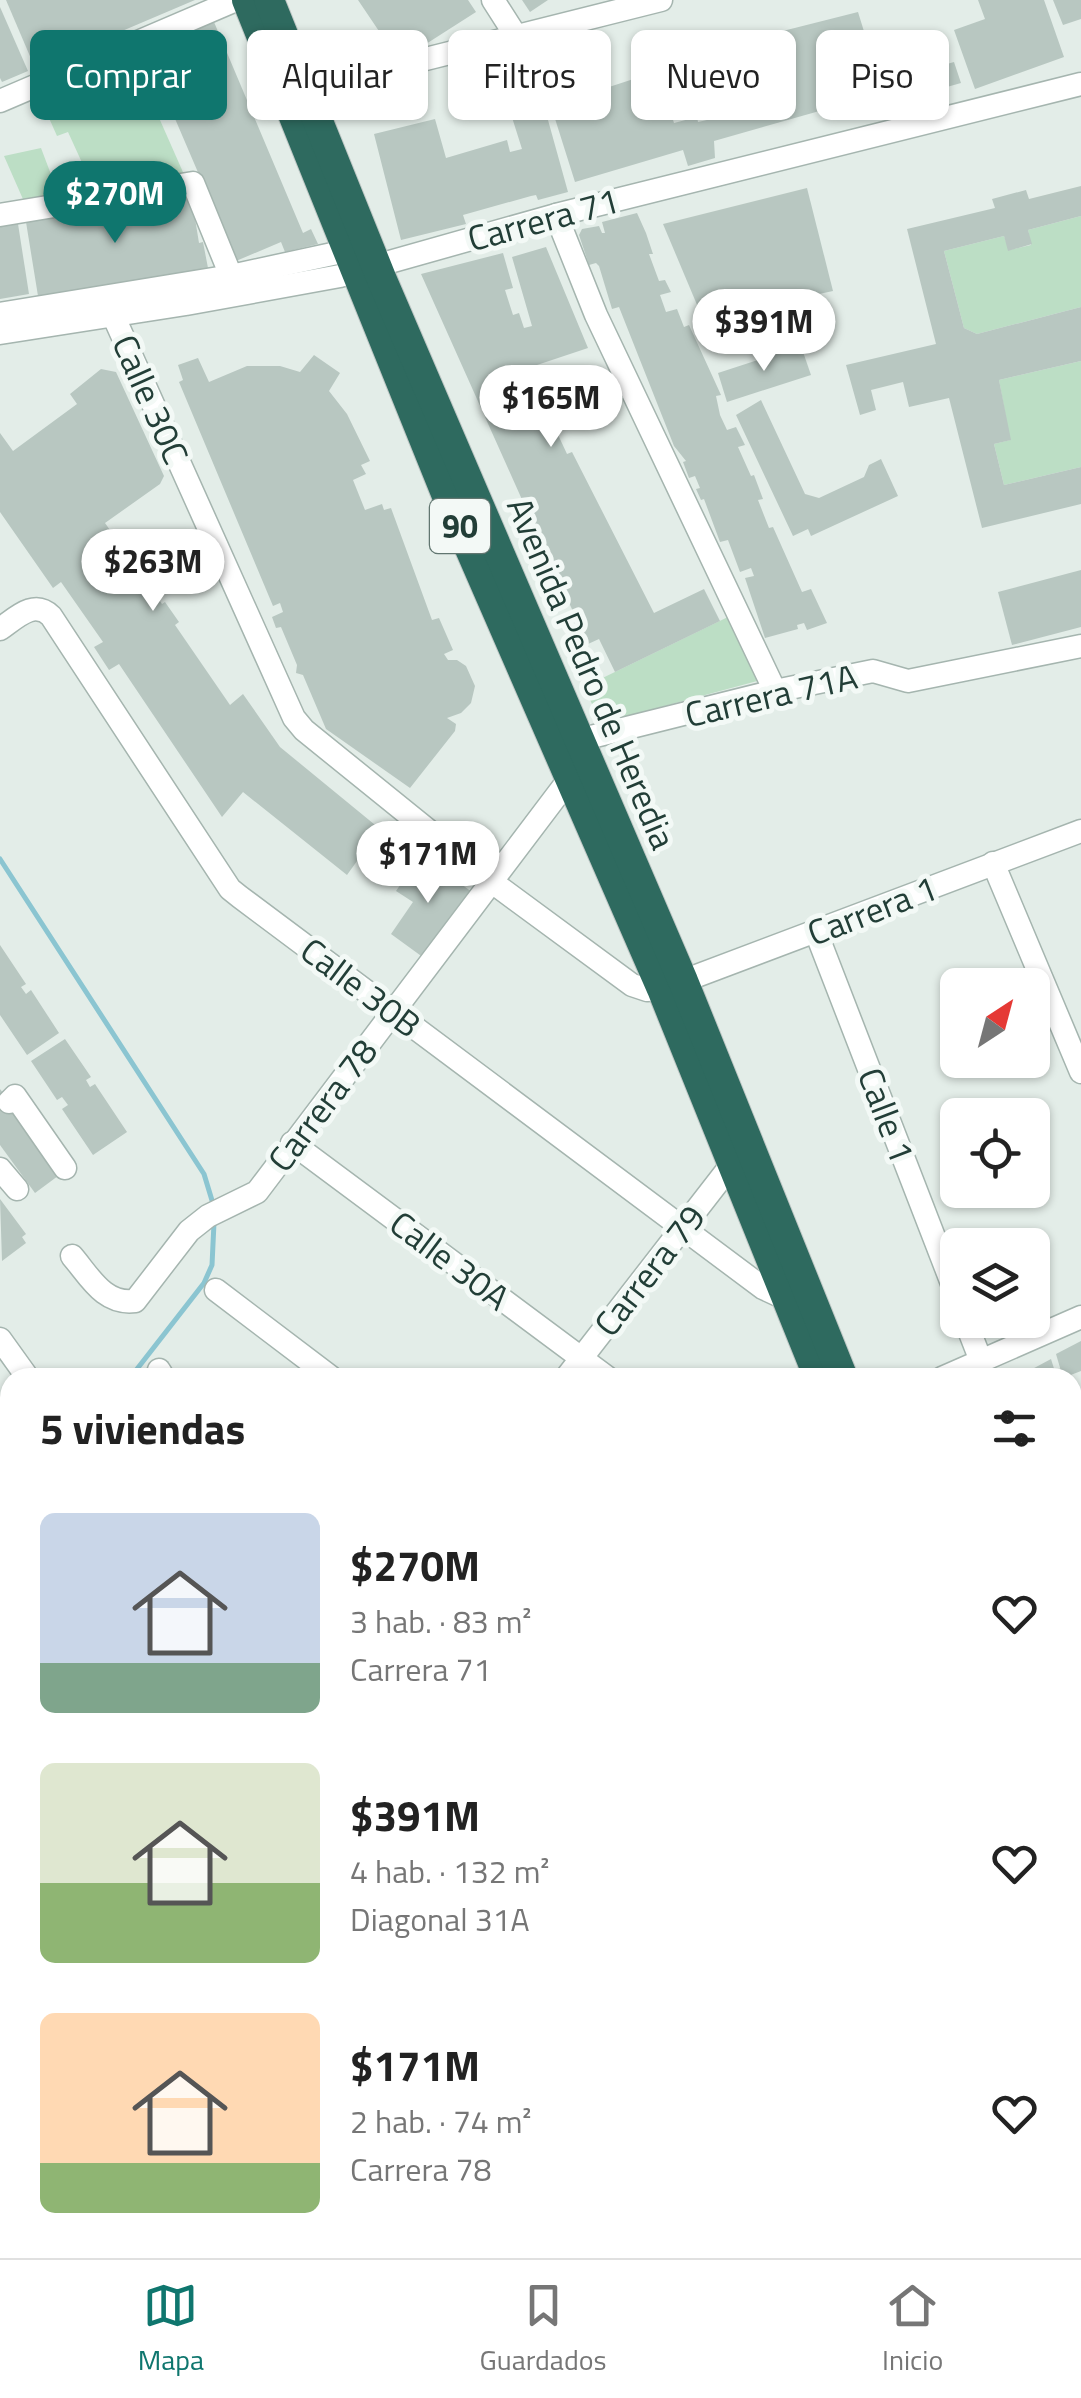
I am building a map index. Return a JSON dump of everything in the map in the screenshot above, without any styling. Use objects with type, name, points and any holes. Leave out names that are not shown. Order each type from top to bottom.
[{"type":"highway","name":"Avenida Pedro de Heredia","points":[[269,0],[281,30]]},
{"type":"highway","name":"Avenida Pedro de Heredia","points":[[229,2],[362,258],[579,740],[673,985],[797,1289],[817,1368]]},
{"type":"highway","name":"Avenida Pedro de Heredia","points":[[316,120],[362,258],[570,778],[673,985],[732,1164],[838,1368]]},
{"type":"street","points":[[494,0],[512,30]]},
{"type":"street","points":[[540,30],[660,0]]},
{"type":"street","points":[[0,101],[229,2]]},
{"type":"street","name":"Carrera 71","points":[[0,333],[113,314],[556,214],[1081,84]]},
{"type":"street","points":[[0,214],[193,183],[230,276]]},
{"type":"street","points":[[556,214],[596,315],[775,691]]},
{"type":"street","name":"Carrera 71","points":[[0,314],[362,258]]},
{"type":"street","name":"Calle 30C","points":[[113,314],[294,718],[304,730],[492,882],[632,985],[646,990],[673,985]]},
{"type":"street","name":"Calle 30B","points":[[0,628],[29,610],[46,610],[230,889],[763,1288],[778,1295],[797,1289]]},
{"type":"street","name":"Carrera 71A","points":[[579,740],[775,691],[874,671],[908,682],[1081,646]]},
{"type":"street","name":"Carrera 78","points":[[72,1256],[108,1298],[135,1302],[189,1231],[212,1214],[253,1195],[570,778]]},
{"type":"street","name":"Carrera 1","points":[[673,985],[1081,831]]},
{"type":"street","points":[[994,864],[1081,1072]]},
{"type":"street","name":"Calle 1","points":[[816,932],[940,1253]]},
{"type":"street","points":[[0,1075],[12,1099],[65,1168]]},
{"type":"street","name":"Calle 30A","points":[[292,1143],[596,1368]]},
{"type":"street","name":"Carrera 79","points":[[574,1368],[732,1164]]},
{"type":"street","points":[[0,1168],[17,1189]]},
{"type":"street","points":[[216,1290],[319,1368]]},
{"type":"street","points":[[964,1368],[1081,1317]]},
{"type":"street","points":[[973,1338],[981,1360]]},
{"type":"street","points":[[0,1339],[21,1368]]},
{"type":"green space","points":[[50,120],[160,120],[186,179],[26,206],[4,156],[41,148],[52,177],[84,167],[68,132],[57,136]]},
{"type":"green space","points":[[1081,216],[1081,307],[977,334],[964,328],[944,251],[1004,236],[1009,250],[1031,245],[1028,230]]},
{"type":"green space","points":[[1081,361],[1081,467],[1004,485],[994,444],[1010,440],[999,380]]},
{"type":"green space","points":[[730,616],[761,680],[601,723],[584,687]]},
{"type":"building","points":[[6,0],[195,0],[124,30],[30,30],[30,56]]},
{"type":"building","points":[[358,0],[468,0],[476,12],[428,43],[428,30],[378,30]]},
{"type":"building","points":[[522,0],[548,0],[530,12]]},
{"type":"building","points":[[978,0],[1044,0],[1064,57],[975,89],[954,30],[985,19]]},
{"type":"building","points":[[1053,0],[1081,0],[1081,19],[1063,25]]},
{"type":"building","points":[[0,7],[28,71],[2,82],[0,78]]},
{"type":"building","points":[[858,12],[864,30],[816,30],[816,112],[796,118],[796,30],[787,30]]},
{"type":"building","points":[[214,22],[217,30],[195,30]]},
{"type":"building","points":[[227,53],[247,100],[247,120],[255,120],[303,233],[311,229],[318,244],[285,252],[281,242],[236,261],[176,120],[227,120]]},
{"type":"building","points":[[954,62],[961,83],[949,86],[949,63]]},
{"type":"building","points":[[631,80],[631,120],[788,120],[714,141],[715,158],[688,166],[683,150],[575,182],[555,120],[611,120],[611,86]]},
{"type":"building","points":[[435,119],[446,158],[507,140],[510,152],[522,149],[513,120],[548,120],[568,192],[538,200],[536,195],[531,196],[463,215],[466,224],[401,240],[374,134]]},
{"type":"building","points":[[1081,186],[1081,216],[1028,230],[1032,244],[1008,251],[1004,236],[944,251],[964,328],[977,334],[1081,307],[1081,361],[999,380],[1011,440],[994,444],[1004,485],[1081,467],[1081,504],[982,528],[949,398],[909,407],[903,382],[871,390],[876,410],[860,415],[846,365],[936,344],[907,229],[995,208],[992,199],[1026,190],[1029,199]]},
{"type":"building","points":[[807,188],[833,291],[703,319],[663,224]]},
{"type":"building","points":[[191,194],[199,243],[203,242],[208,268],[38,296],[26,222],[132,205],[133,209],[158,205],[157,199]]},
{"type":"building","points":[[637,213],[659,281],[665,280],[671,292],[660,295],[666,312],[677,309],[684,327],[689,325],[721,395],[716,396],[727,430],[736,427],[745,445],[738,447],[751,476],[754,475],[769,528],[773,527],[802,592],[811,589],[827,623],[807,630],[804,623],[797,625],[798,629],[765,638],[745,578],[754,576],[751,568],[740,572],[728,540],[720,542],[704,499],[696,489],[700,488],[695,476],[689,478],[683,462],[686,461],[674,446],[619,307],[612,309],[599,266],[589,265],[579,235],[582,229],[599,226],[605,233],[602,222]]},
{"type":"building","points":[[18,224],[29,294],[0,299],[0,226]]},
{"type":"building","points":[[546,247],[588,348],[534,366],[540,389],[557,422],[553,424],[567,454],[572,452],[654,613],[704,589],[720,621],[615,672],[599,639],[588,644],[542,544],[534,549],[518,518],[528,513],[421,274],[503,253],[513,288],[505,290],[513,315],[519,313],[524,328],[532,326],[512,257]]},
{"type":"building","points":[[801,346],[811,375],[727,402],[718,373]]},
{"type":"building","points":[[314,355],[340,373],[329,391],[347,414],[370,461],[361,465],[366,474],[353,480],[365,510],[382,504],[384,510],[391,508],[432,620],[439,618],[453,650],[444,654],[448,660],[466,666],[475,686],[471,703],[461,713],[447,718],[456,724],[455,731],[410,788],[326,729],[303,675],[296,673],[297,665],[281,627],[276,628],[272,617],[283,612],[280,603],[273,606],[179,382],[183,380],[178,365],[198,358],[209,382],[247,366],[280,366],[300,372]]},
{"type":"building","points":[[101,369],[116,372],[164,476],[160,484],[105,523],[179,622],[175,625],[230,705],[243,694],[280,747],[380,829],[347,875],[243,792],[222,817],[119,664],[109,670],[94,647],[103,642],[61,582],[53,588],[0,512],[0,433],[13,451],[77,404],[70,394]]},
{"type":"building","points":[[761,400],[805,494],[819,498],[864,477],[869,465],[881,459],[898,496],[811,536],[808,529],[793,536],[736,415]]},
{"type":"building","points":[[1081,570],[1081,627],[1012,645],[998,592]]},
{"type":"building","points":[[421,855],[472,892],[424,958],[391,934],[413,902],[396,891]]},
{"type":"building","points":[[0,945],[26,984],[21,987],[26,994],[31,990],[59,1033],[27,1055],[0,1015]]},
{"type":"building","points":[[65,1039],[91,1077],[86,1080],[90,1087],[95,1084],[127,1132],[93,1155],[62,1109],[68,1105],[62,1097],[57,1100],[31,1061]]},
{"type":"building","points":[[0,1089],[62,1173],[35,1193],[0,1145]]},
{"type":"building","points":[[0,1199],[26,1234],[22,1237],[26,1243],[2,1261]]},
{"type":"building","points":[[1081,1341],[1081,1368],[1060,1368],[1056,1354]]},
{"type":"building","points":[[1051,1359],[1054,1368],[1034,1368]]},
{"type":"waterway","points":[[0,859],[204,1174],[214,1207]]},
{"type":"waterway","points":[[138,1368],[204,1283],[212,1265],[214,1223]]}]
